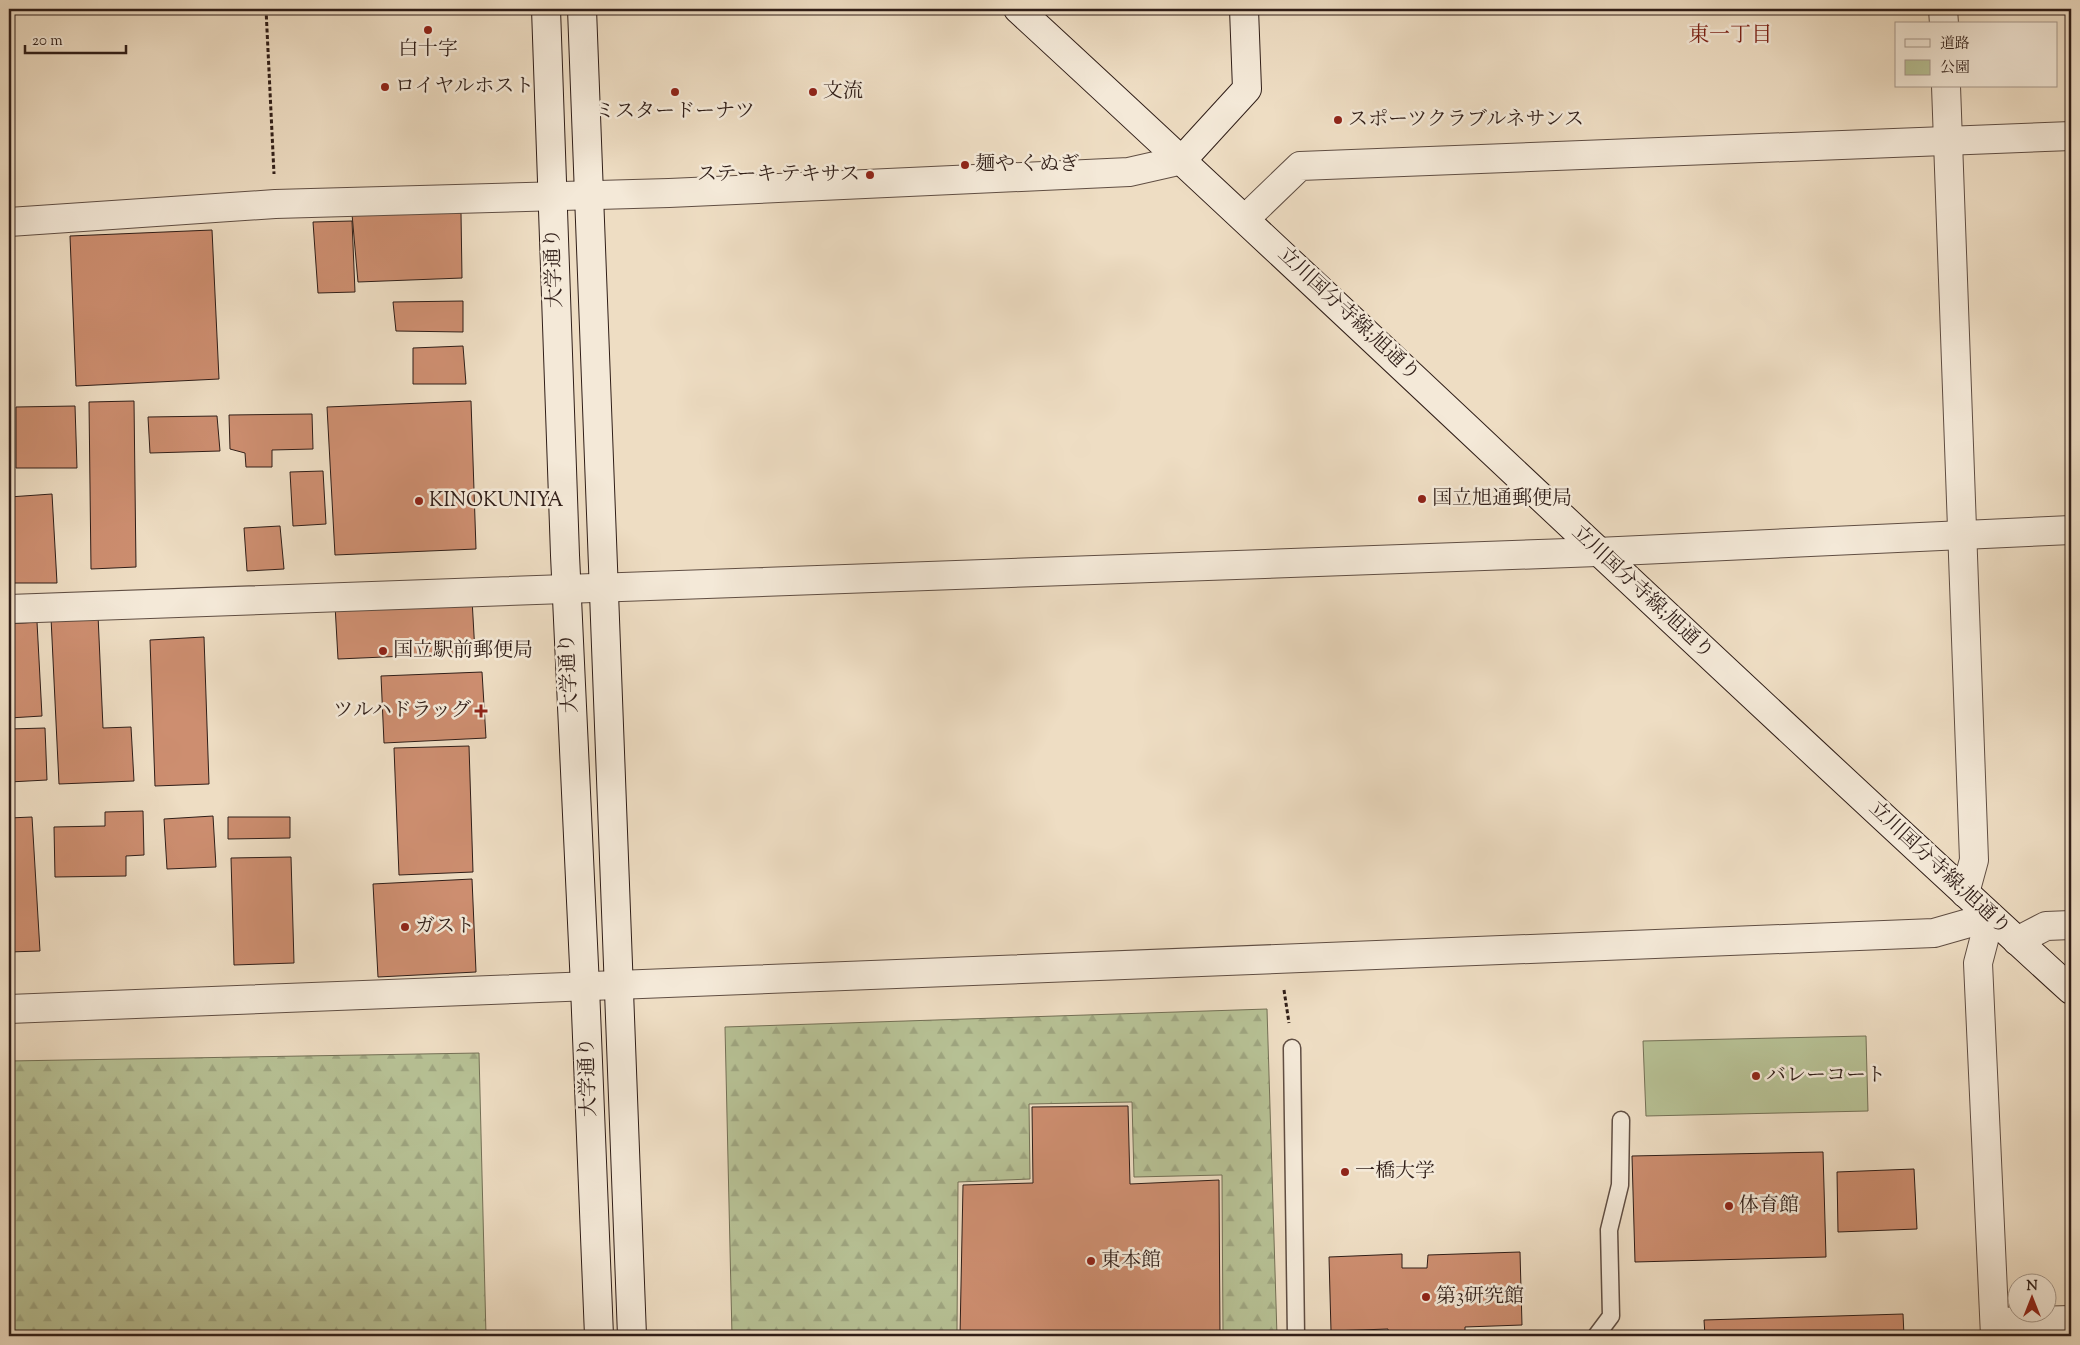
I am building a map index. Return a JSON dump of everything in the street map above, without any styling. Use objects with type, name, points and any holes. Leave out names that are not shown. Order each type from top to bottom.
[{"type":"street","name":"大学通り","points":[[546,9],[567,589],[598,1336]]},
{"type":"street","name":"大学通り","points":[[582,9],[632,1336]]},
{"type":"street","name":"立川国分寺線;旭通り","points":[[1018,9],[1246,218],[1597,552],[2071,990]]},
{"type":"street","points":[[9,222],[275,204],[669,193],[1129,172],[1182,160],[1247,89],[1244,9]]},
{"type":"street","points":[[1943,9],[1944,22]]},
{"type":"street","points":[[1946,88],[1974,860],[1965,893]]},
{"type":"street","points":[[1246,218],[1300,166],[2071,136]]},
{"type":"street","points":[[9,609],[1597,552],[2071,530]]},
{"type":"street","points":[[9,1009],[1934,933],[1990,917]]},
{"type":"street","points":[[1990,917],[1978,963],[1995,1329],[2071,1320]]},
{"type":"street","points":[[2017,941],[2046,926],[2071,925]]},
{"type":"lane","points":[[1292,1048],[1296,1336]]},
{"type":"lane","points":[[1596,1336],[1611,1316],[1609,1230],[1620,1185],[1621,1120]]},
{"type":"path","points":[[266,9],[275,204]]},
{"type":"path","points":[[1280,959],[1292,1048]]},
{"type":"green space","points":[[1267,1009],[1277,1336],[1223,1336],[1222,1175],[1134,1177],[1132,1102],[1029,1104],[1030,1179],[958,1182],[957,1336],[732,1336],[725,1027]]},
{"type":"green space","name":"バレーコート","points":[[1866,1036],[1868,1111],[1646,1116],[1643,1041]]},
{"type":"green space","points":[[479,1053],[486,1336],[9,1336],[9,1061]]},
{"type":"building","points":[[461,213],[462,278],[358,282],[352,214]]},
{"type":"building","points":[[352,221],[355,292],[318,293],[313,222]]},
{"type":"building","points":[[212,230],[219,379],[76,386],[70,236]]},
{"type":"building","points":[[463,301],[463,332],[396,331],[393,302]]},
{"type":"building","points":[[463,346],[466,384],[413,384],[413,348]]},
{"type":"building","points":[[134,401],[136,567],[91,569],[89,402]]},
{"type":"building","points":[[471,401],[476,549],[335,555],[327,407]]},
{"type":"building","points":[[75,406],[77,468],[16,468],[16,407]]},
{"type":"building","points":[[312,414],[313,449],[272,450],[272,467],[246,467],[245,453],[230,449],[229,415]]},
{"type":"building","points":[[217,416],[220,451],[150,453],[148,417]]},
{"type":"building","points":[[323,471],[326,524],[293,526],[290,472]]},
{"type":"building","points":[[52,494],[57,583],[12,583],[9,497]]},
{"type":"building","points":[[280,526],[284,569],[247,571],[244,528]]},
{"type":"building","points":[[472,599],[475,653],[338,659],[335,605]]},
{"type":"building","points":[[98,615],[103,728],[131,727],[134,781],[59,784],[51,618]]},
{"type":"building","points":[[37,622],[42,716],[9,718],[9,624]]},
{"type":"building","points":[[204,637],[209,784],[155,786],[150,640]]},
{"type":"building","points":[[482,672],[486,738],[384,743],[381,676]]},
{"type":"building","points":[[45,728],[47,780],[9,782],[9,729]]},
{"type":"building","points":[[469,746],[473,872],[399,875],[394,748]]},
{"type":"building","points":[[143,811],[144,855],[126,856],[126,876],[55,877],[54,827],[105,826],[105,812]]},
{"type":"building","points":[[213,816],[216,867],[167,869],[164,819]]},
{"type":"building","points":[[32,817],[40,951],[9,952],[9,818]]},
{"type":"building","points":[[228,817],[290,817],[290,838],[228,839]]},
{"type":"building","points":[[291,857],[294,963],[234,965],[231,858]]},
{"type":"building","points":[[472,879],[476,972],[378,977],[373,884]]},
{"type":"building","name":"東本館","points":[[1128,1106],[1130,1184],[1219,1180],[1220,1336],[960,1336],[963,1185],[1033,1183],[1032,1107]]},
{"type":"building","name":"体育館","points":[[1823,1152],[1826,1257],[1635,1262],[1632,1156]]},
{"type":"building","points":[[1914,1169],[1917,1229],[1838,1232],[1837,1172]]},
{"type":"building","name":"第3研究館","points":[[1520,1252],[1522,1325],[1465,1327],[1465,1336],[1388,1336],[1388,1329],[1331,1331],[1329,1257],[1402,1254],[1402,1268],[1427,1268],[1428,1255]]},
{"type":"building","points":[[1903,1314],[1904,1336],[1705,1336],[1704,1320]]},
{"type":"place","name":"白十字","points":[[428,30]]},
{"type":"place","name":"ロイヤルホスト","points":[[385,87]]},
{"type":"place","name":"ミスタードーナツ","points":[[675,92]]},
{"type":"place","name":"文流","points":[[813,92]]},
{"type":"place","name":"スポーツクラブルネサンス","points":[[1338,120]]},
{"type":"place","name":"麺や くぬぎ","points":[[965,165]]},
{"type":"place","name":"ステーキ テキサス","points":[[870,175]]},
{"type":"place","name":"国立旭通郵便局","points":[[1422,499]]},
{"type":"place","name":"KINOKUNIYA","points":[[419,501]]},
{"type":"place","name":"国立駅前郵便局","points":[[383,651]]},
{"type":"place","name":"ツルハドラッグ","points":[[481,711]]},
{"type":"place","name":"ガスト","points":[[405,927]]},
{"type":"place","name":"バレーコート","points":[[1756,1076]]},
{"type":"place","name":"一橋大学","points":[[1345,1172]]},
{"type":"place","name":"体育館","points":[[1729,1206]]},
{"type":"place","name":"東本館","points":[[1091,1261]]},
{"type":"place","name":"第3研究館","points":[[1426,1297]]},
{"type":"district","name":"東一丁目","points":[[1730,36]]}]
